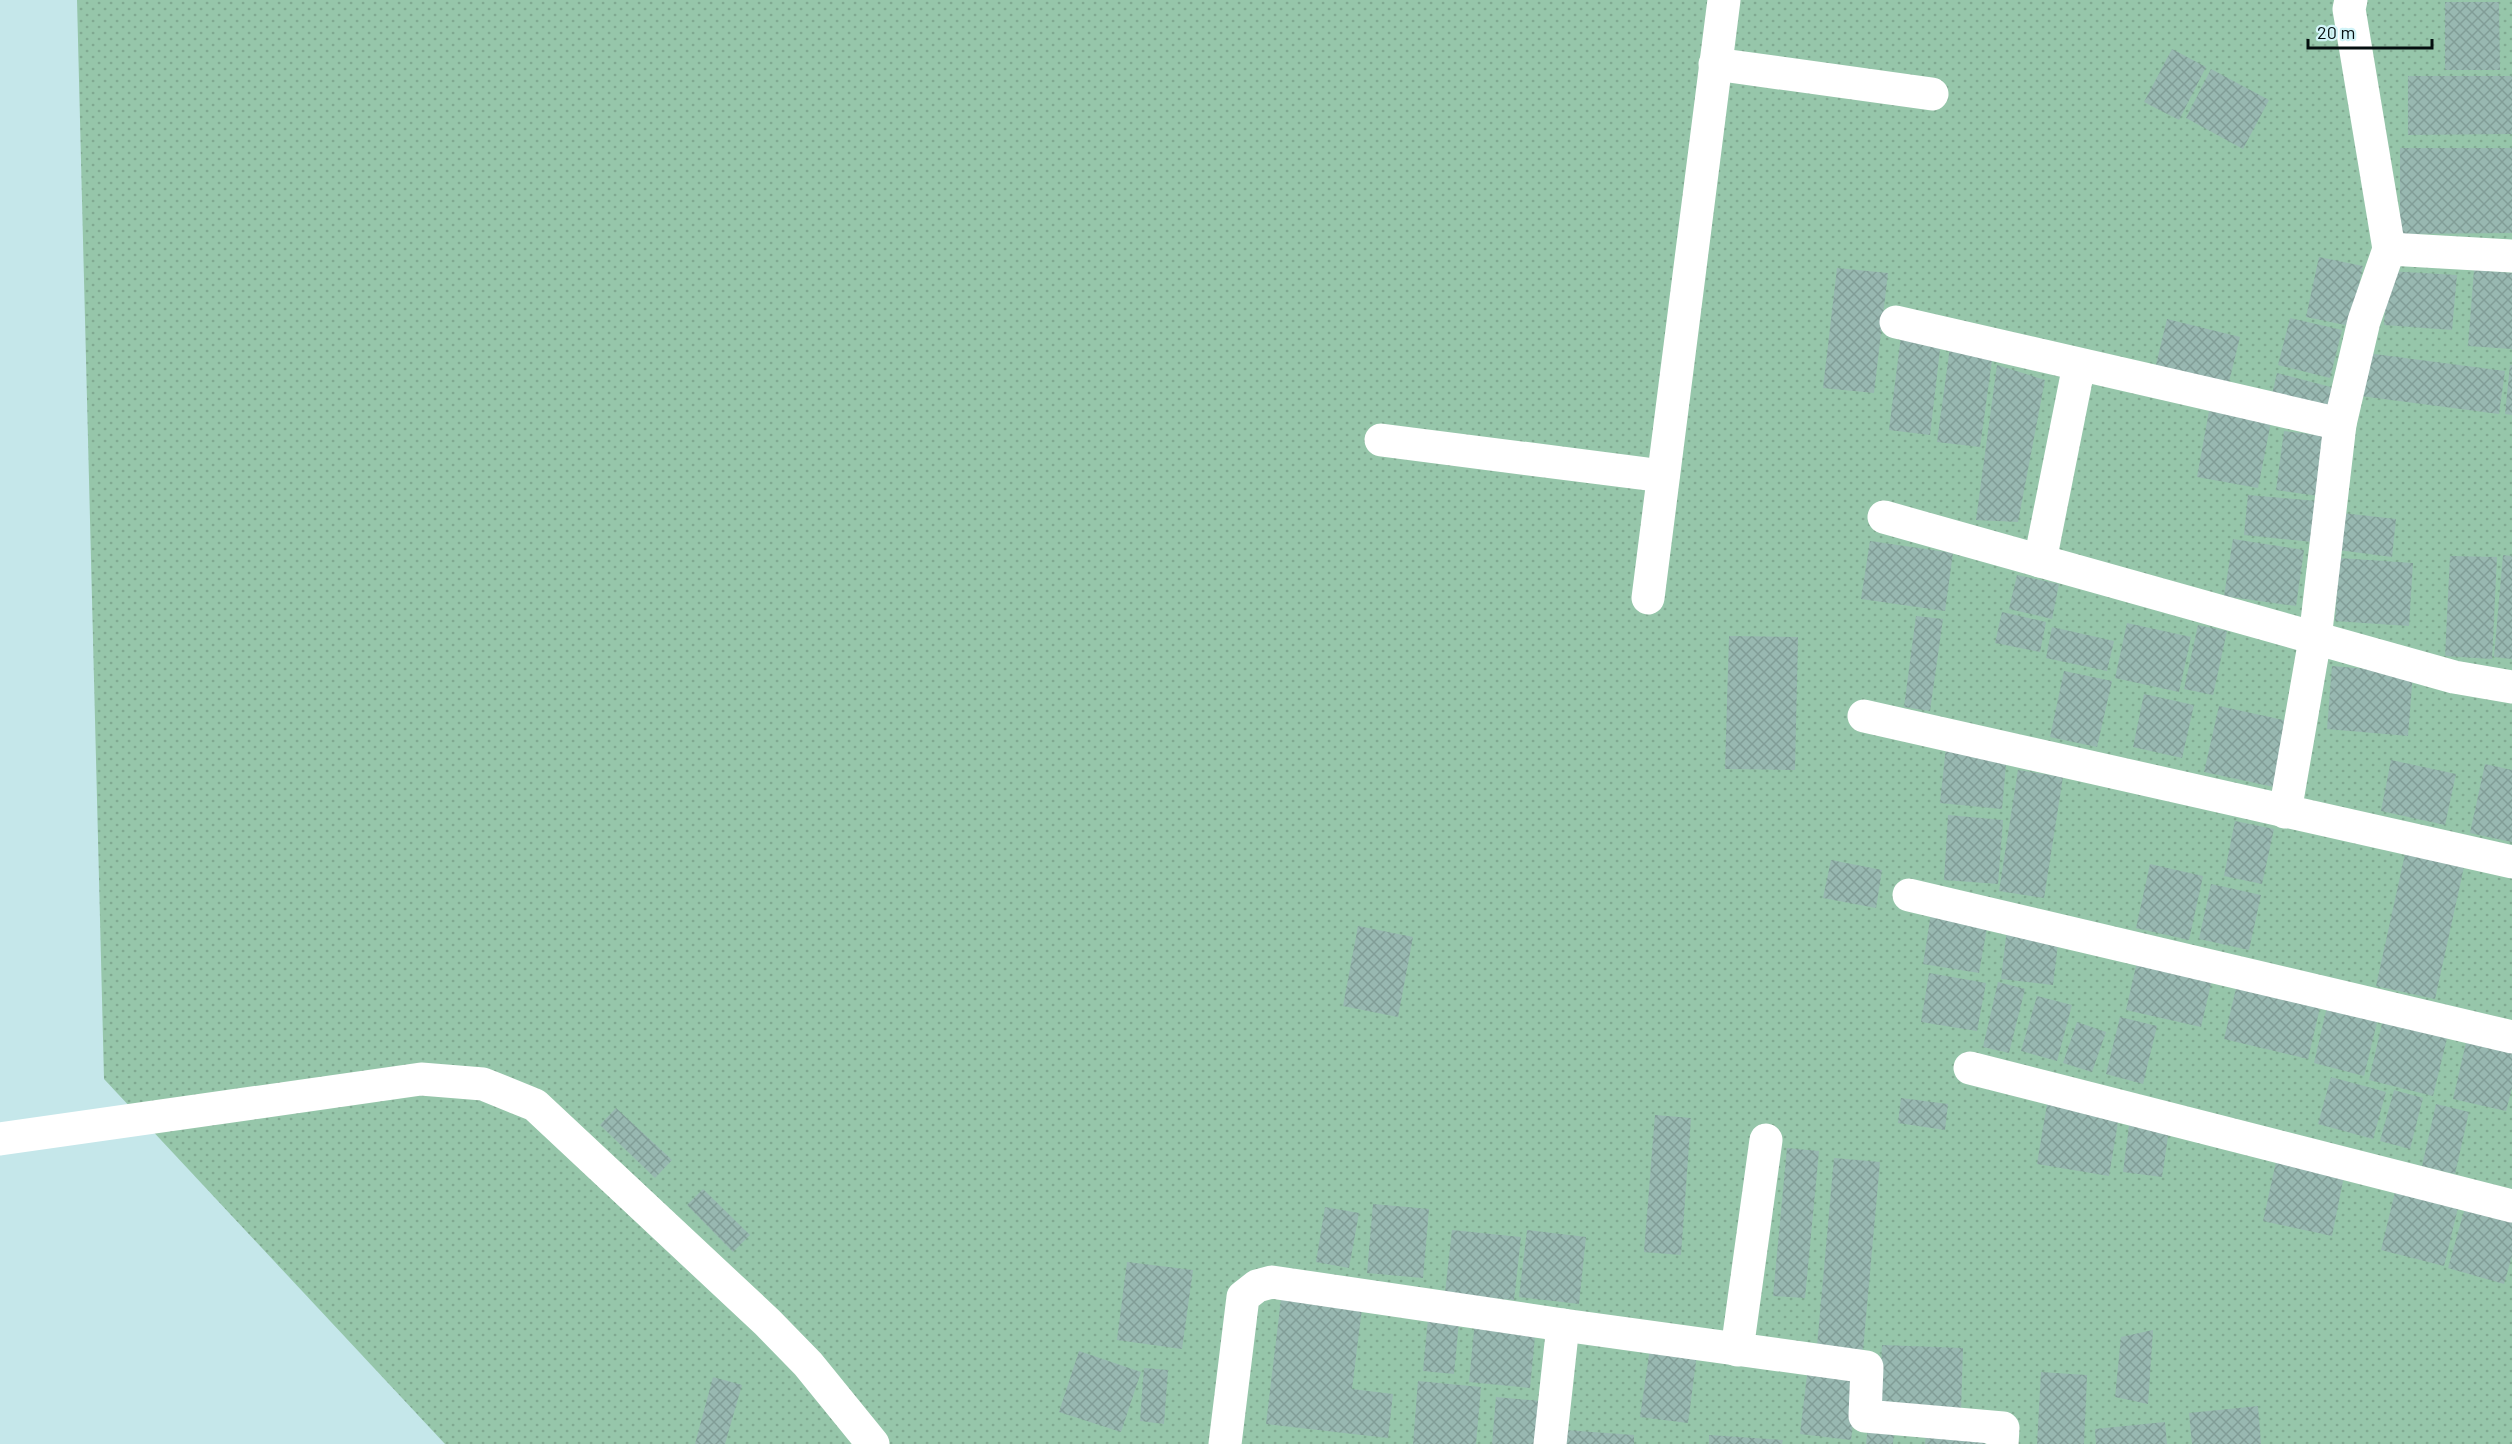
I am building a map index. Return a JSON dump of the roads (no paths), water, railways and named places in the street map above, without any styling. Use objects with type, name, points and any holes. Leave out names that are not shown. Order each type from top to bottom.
[{"type":"street","points":[[1648,598],[1724,0]]},
{"type":"street","points":[[2285,812],[2315,639],[2340,424],[2364,321],[2389,249],[2349,9],[2351,0]]},
{"type":"street","points":[[1715,64],[1932,94]]},
{"type":"street","points":[[2389,249],[2512,256]]},
{"type":"street","points":[[1896,322],[2340,424]]},
{"type":"street","points":[[2040,561],[2079,365]]},
{"type":"street","points":[[1380,440],[1664,476]]},
{"type":"street","points":[[1884,517],[2454,677],[2512,687]]},
{"type":"street","points":[[1864,716],[2512,862]]},
{"type":"street","points":[[1909,895],[2512,1037]]},
{"type":"street","points":[[1970,1068],[2512,1206]]},
{"type":"street","points":[[0,1139],[421,1079],[483,1084],[535,1105],[767,1322],[808,1364],[873,1444]]},
{"type":"street","points":[[1737,1350],[1766,1140]]},
{"type":"street","points":[[1225,1444],[1243,1297],[1257,1286],[1272,1282],[1867,1367],[1865,1416],[2003,1428],[2002,1444]]},
{"type":"street","points":[[1550,1444],[1563,1325]]}]
